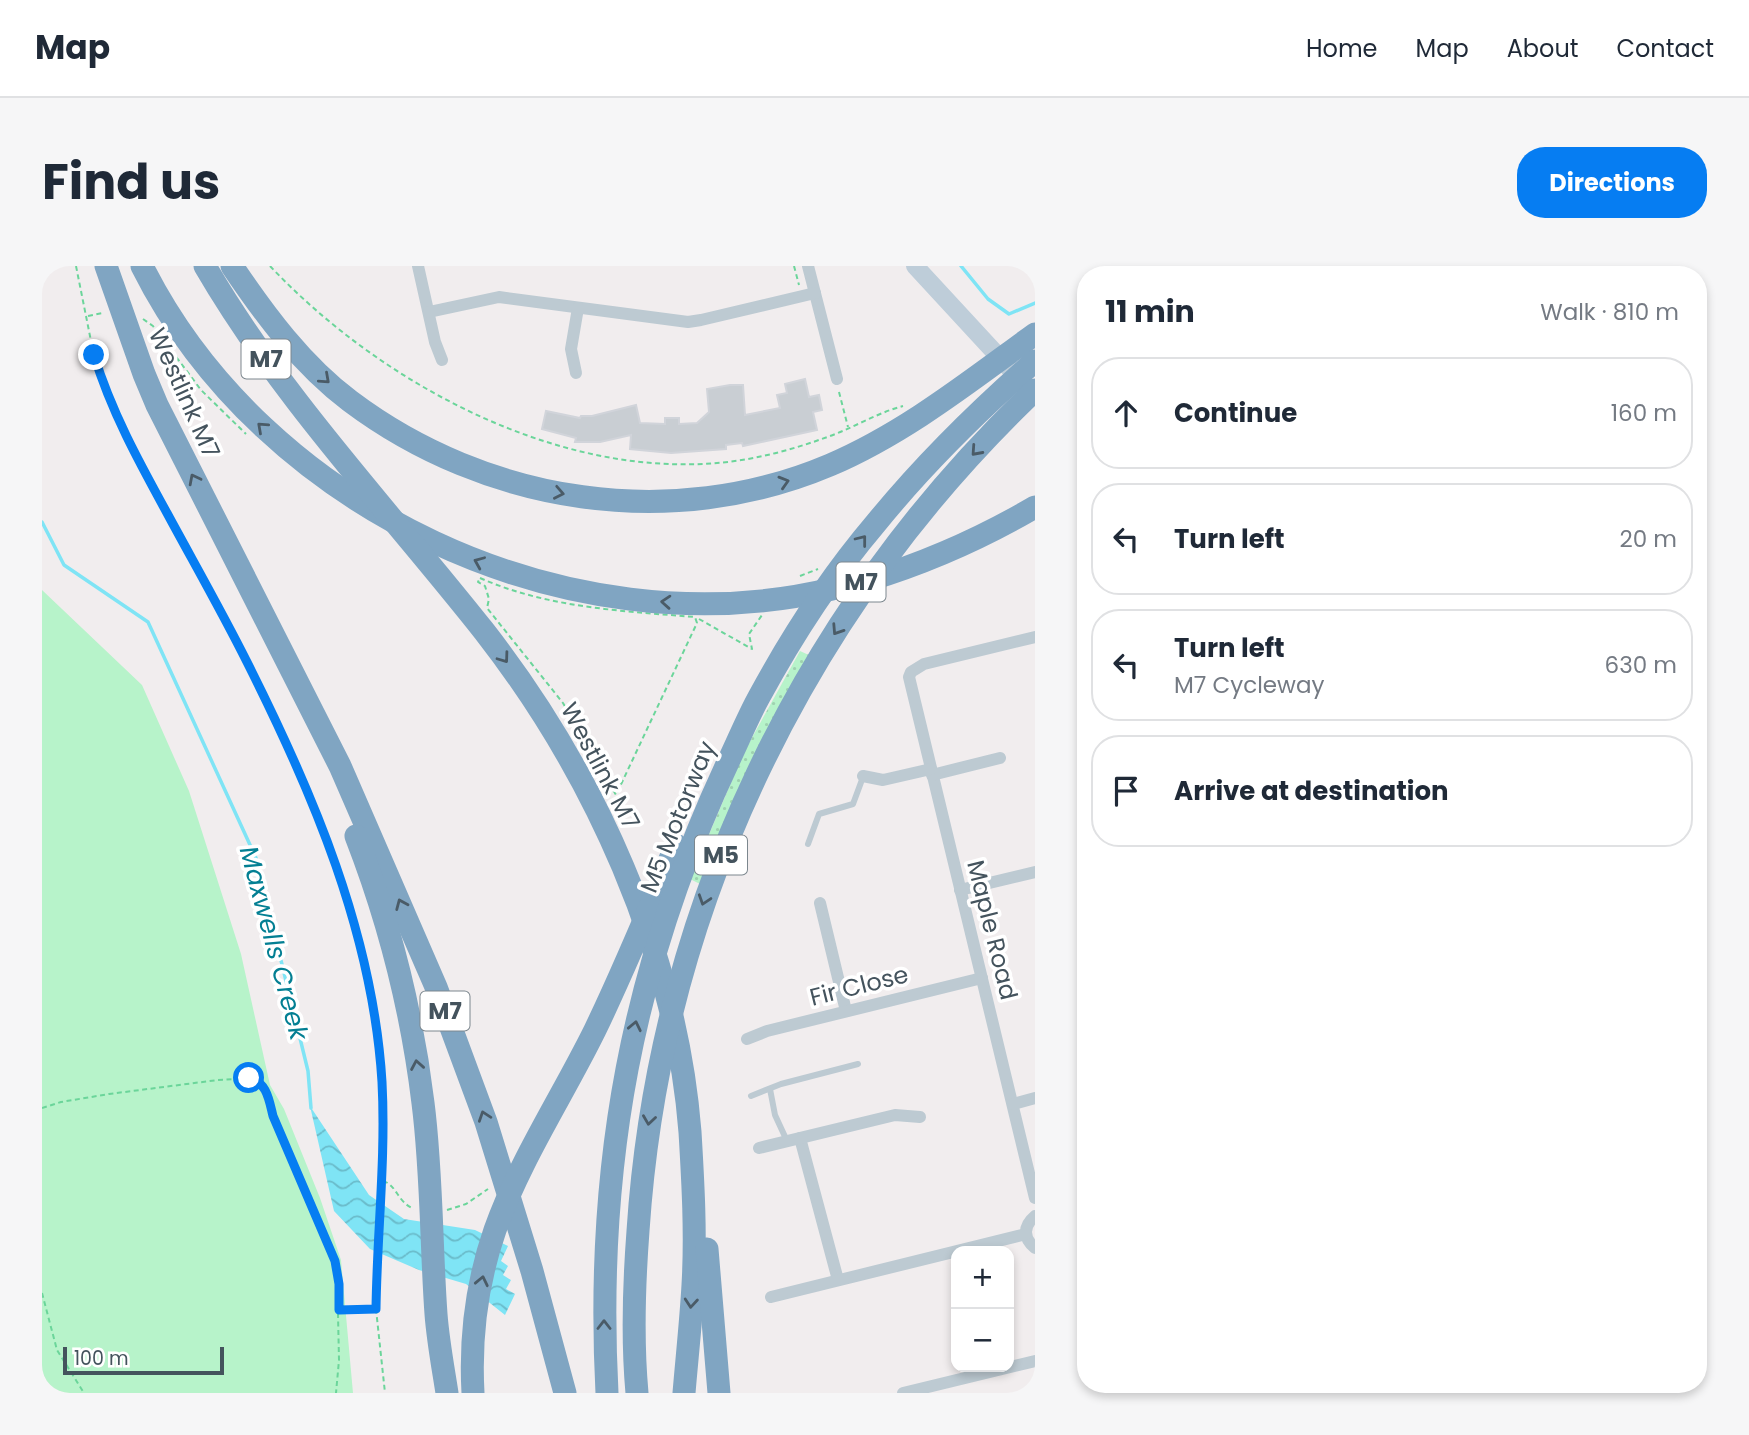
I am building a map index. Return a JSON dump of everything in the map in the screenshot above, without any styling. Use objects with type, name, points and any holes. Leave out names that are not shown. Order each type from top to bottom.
[{"type":"highway","name":"M7","points":[[142,266],[184,335],[211,372],[238,404],[303,462],[384,516],[435,543],[479,562],[545,583],[640,600],[687,603],[734,602],[822,592],[914,566],[982,537],[1035,507]]},
{"type":"highway","name":"Westlink M7","points":[[205,266],[256,345],[462,604],[541,710],[587,791],[618,854],[645,926],[679,1057],[689,1128],[698,1136],[696,1161]]},
{"type":"highway","points":[[232,266],[278,330],[308,364],[348,400],[397,434],[455,462],[493,476],[538,489],[608,500],[670,502],[722,497],[814,471],[901,428],[1035,334]]},
{"type":"highway","name":"Westlink M7","points":[[108,276],[144,374],[340,766],[436,987],[486,1122],[532,1271],[565,1393]]},
{"type":"highway","name":"M5 Motorway","points":[[607,1393],[604,1280],[608,1198],[618,1116],[645,983],[687,856],[757,699],[812,610],[875,523],[951,439],[1035,361]]},
{"type":"highway","name":"M5","points":[[637,1393],[635,1267],[640,1188],[651,1106],[678,984],[713,875],[768,747],[845,617],[878,570],[937,497],[990,435],[1035,393]]},
{"type":"highway","points":[[225,540],[344,808],[373,884],[389,936],[411,1027],[423,1101],[436,1316],[447,1393]]},
{"type":"highway","points":[[473,1393],[472,1349],[480,1288],[489,1248],[506,1202],[606,1007],[683,828],[711,771],[728,737],[757,699]]},
{"type":"highway","points":[[684,1393],[693,1284],[696,1161]]},
{"type":"highway","points":[[696,1161],[719,1393]]},
{"type":"main road","points":[[915,266],[1035,393]]},
{"type":"street","points":[[418,266],[435,342],[442,360]]},
{"type":"street","points":[[808,266],[808,295],[837,379]]},
{"type":"street","points":[[429,312],[499,297],[688,321],[808,295]]},
{"type":"street","points":[[576,373],[571,349],[578,308]]},
{"type":"street","name":"Maple Road","points":[[1035,638],[925,664],[911,672],[909,677],[1035,1198]]},
{"type":"street","points":[[863,776],[883,780],[1000,758]]},
{"type":"street","points":[[960,890],[1035,872]]},
{"type":"street","points":[[820,903],[846,1011]]},
{"type":"street","name":"Fir Close","points":[[747,1039],[767,1031],[982,978]]},
{"type":"street","points":[[1013,1104],[1035,1098]]},
{"type":"street","points":[[759,1148],[895,1115],[920,1117]]},
{"type":"street","points":[[794,1139],[838,1280]]},
{"type":"street","points":[[1035,1216],[1029,1222],[1026,1234],[1028,1242],[1035,1248]]},
{"type":"street","points":[[771,1297],[1026,1234]]},
{"type":"street","points":[[903,1393],[930,1390],[1035,1361]]},
{"type":"lane","points":[[808,844],[819,814],[853,804],[863,776]]},
{"type":"lane","points":[[751,1096],[781,1084],[858,1064]]},
{"type":"lane","points":[[770,1089],[775,1115],[794,1139]]},
{"type":"path","points":[[76,266],[100,375],[122,428],[248,665],[303,783],[340,876],[363,956],[376,1022],[382,1082],[383,1143],[376,1309],[385,1393]]},
{"type":"path","points":[[270,266],[343,332],[410,378],[501,425],[589,455],[640,463],[729,462],[776,453],[902,406]]},
{"type":"path","points":[[794,266],[808,295]]},
{"type":"path","points":[[86,317],[102,313]]},
{"type":"path","points":[[837,379],[848,428]]},
{"type":"path","points":[[480,578],[534,596],[588,608],[695,617],[697,623],[679,665],[616,795],[563,703],[487,608],[489,599],[485,586],[478,582],[480,578]]},
{"type":"path","points":[[42,1108],[85,1098],[218,1080],[249,1078],[258,1081],[267,1093],[273,1116],[335,1261],[339,1284],[336,1393]]},
{"type":"path","points":[[42,1293],[57,1350],[84,1393]]},
{"type":"path","points":[[339,1310],[376,1309]]},
{"type":"green space","points":[[42,590],[142,685],[189,791],[241,954],[270,1085],[284,1109],[320,1198],[341,1260],[353,1393],[42,1393]]},
{"type":"green space","points":[[800,651],[811,656],[700,884],[690,879],[744,752]]},
{"type":"water","points":[[310,1106],[369,1195],[404,1219],[475,1230],[508,1246],[501,1261],[508,1266],[503,1275],[511,1280],[506,1289],[515,1294],[505,1315],[466,1284],[419,1270],[370,1249],[334,1211]]},
{"type":"building","points":[[805,379],[809,397],[819,395],[822,410],[813,412],[817,430],[743,446],[742,443],[726,445],[726,449],[671,453],[630,449],[631,435],[600,442],[575,442],[576,438],[542,429],[546,411],[580,418],[636,405],[640,423],[665,424],[665,418],[679,418],[679,424],[697,423],[709,412],[707,389],[730,385],[743,385],[745,415],[780,408],[777,395],[787,393],[785,384]]},
{"type":"waterway","points":[[961,266],[988,299],[1009,314],[1035,303]]},
{"type":"waterway","name":"Maxwells Creek","points":[[42,522],[64,565],[148,622],[256,858],[308,1071],[311,1108]]},
{"type":"route","points":[[94,355],[122,428],[216,602],[303,783],[340,876],[352,916],[376,1022],[382,1082],[383,1143],[376,1309],[339,1310],[339,1284],[335,1261],[273,1116],[267,1093],[261,1083],[249,1078]]}]
